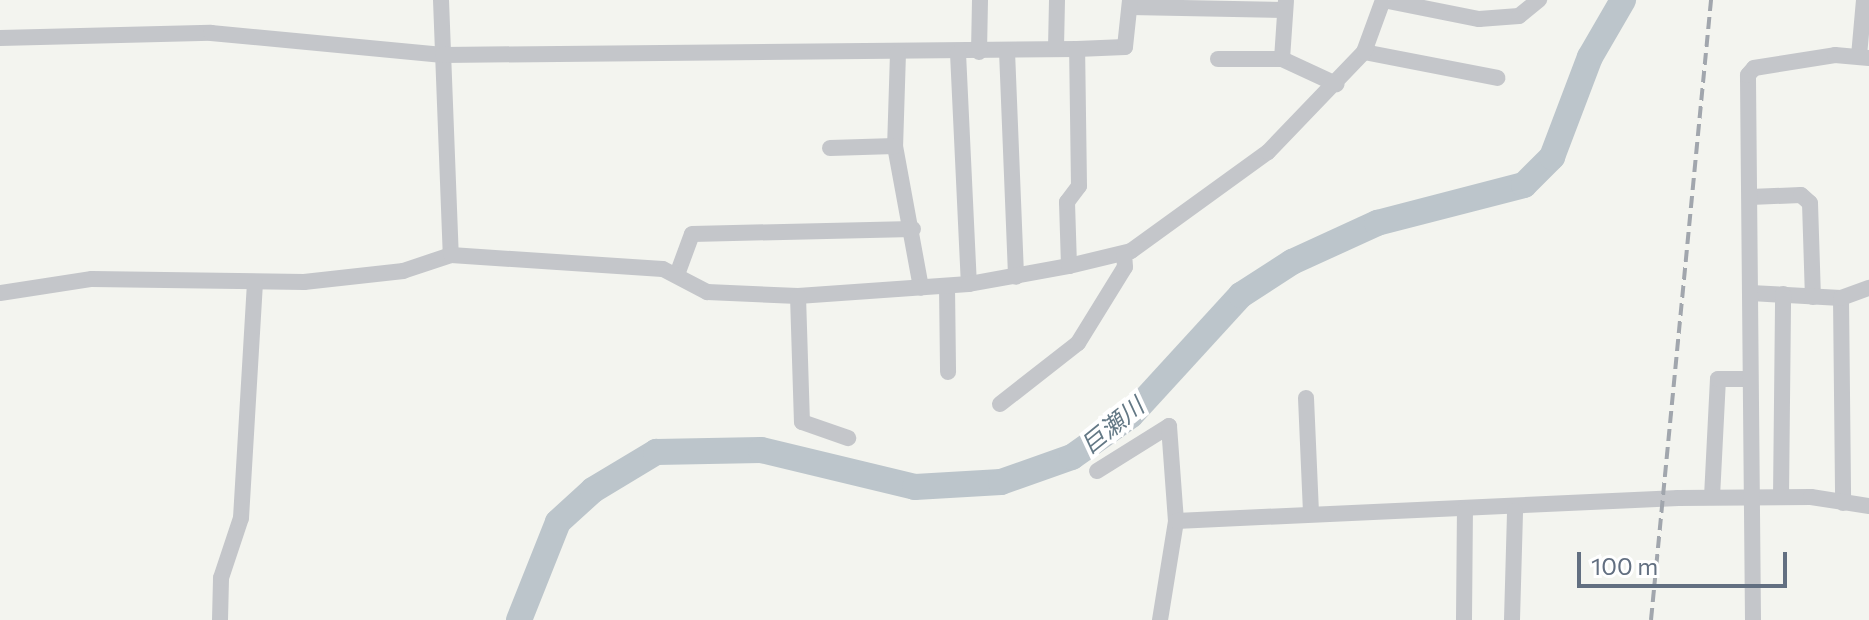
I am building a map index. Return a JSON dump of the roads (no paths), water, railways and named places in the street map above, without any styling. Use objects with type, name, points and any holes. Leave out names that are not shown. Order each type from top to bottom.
[{"type":"street","points":[[441,0],[451,255]]},
{"type":"street","points":[[979,52],[980,0]]},
{"type":"street","points":[[1056,48],[1057,0]]},
{"type":"street","points":[[0,293],[92,279],[255,282],[367,277],[451,255],[678,272],[707,292],[798,296],[947,286],[1016,277],[1124,254],[1233,182],[1336,84],[1364,52],[1383,0],[1479,19],[1519,16],[1539,0]]},
{"type":"street","points":[[1753,620],[1748,497],[1751,293],[1748,75],[1754,68],[1864,57],[1864,0]]},
{"type":"street","points":[[0,38],[211,33],[443,55],[706,47],[958,53],[1125,47],[1130,4],[1285,5],[1282,59]]},
{"type":"street","points":[[1069,266],[1067,202],[1079,186],[1077,49]]},
{"type":"street","points":[[1007,51],[1016,277]]},
{"type":"street","points":[[1364,52],[1498,78]]},
{"type":"street","points":[[898,53],[895,146],[913,229],[921,288]]},
{"type":"street","points":[[958,53],[969,284]]},
{"type":"street","points":[[1218,59],[1282,59],[1336,84]]},
{"type":"street","points":[[830,148],[895,146]]},
{"type":"street","points":[[1750,197],[1801,195],[1810,203],[1813,297]]},
{"type":"street","points":[[678,272],[692,234],[913,229]]},
{"type":"street","points":[[1000,404],[1078,343],[1125,267],[1124,254]]},
{"type":"street","points":[[220,620],[221,578],[241,518],[255,282]]},
{"type":"street","points":[[947,286],[948,372]]},
{"type":"street","points":[[1751,293],[1841,298],[1869,288]]},
{"type":"street","points":[[1781,497],[1783,294]]},
{"type":"street","points":[[798,296],[802,422],[848,438]]},
{"type":"street","points":[[1841,298],[1843,503]]},
{"type":"street","points":[[1712,497],[1718,379],[1750,379]]},
{"type":"street","points":[[1306,398],[1311,513]]},
{"type":"street","points":[[1097,471],[1169,426],[1176,521],[1160,620]]},
{"type":"street","points":[[1176,521],[1311,513],[1515,511],[1712,497],[1781,497],[1869,506]]},
{"type":"street","points":[[1464,620],[1465,510]]},
{"type":"street","points":[[1512,620],[1515,511]]},
{"type":"waterway","name":"巨瀬川","points":[[519,620],[558,522],[593,490],[656,452],[761,450],[915,487],[1001,482],[1072,457],[1131,415],[1241,295],[1292,262],[1377,223],[1524,185],[1552,157],[1590,57],[1623,0]]},
{"type":"railway","points":[[1651,620],[1711,0]]}]
